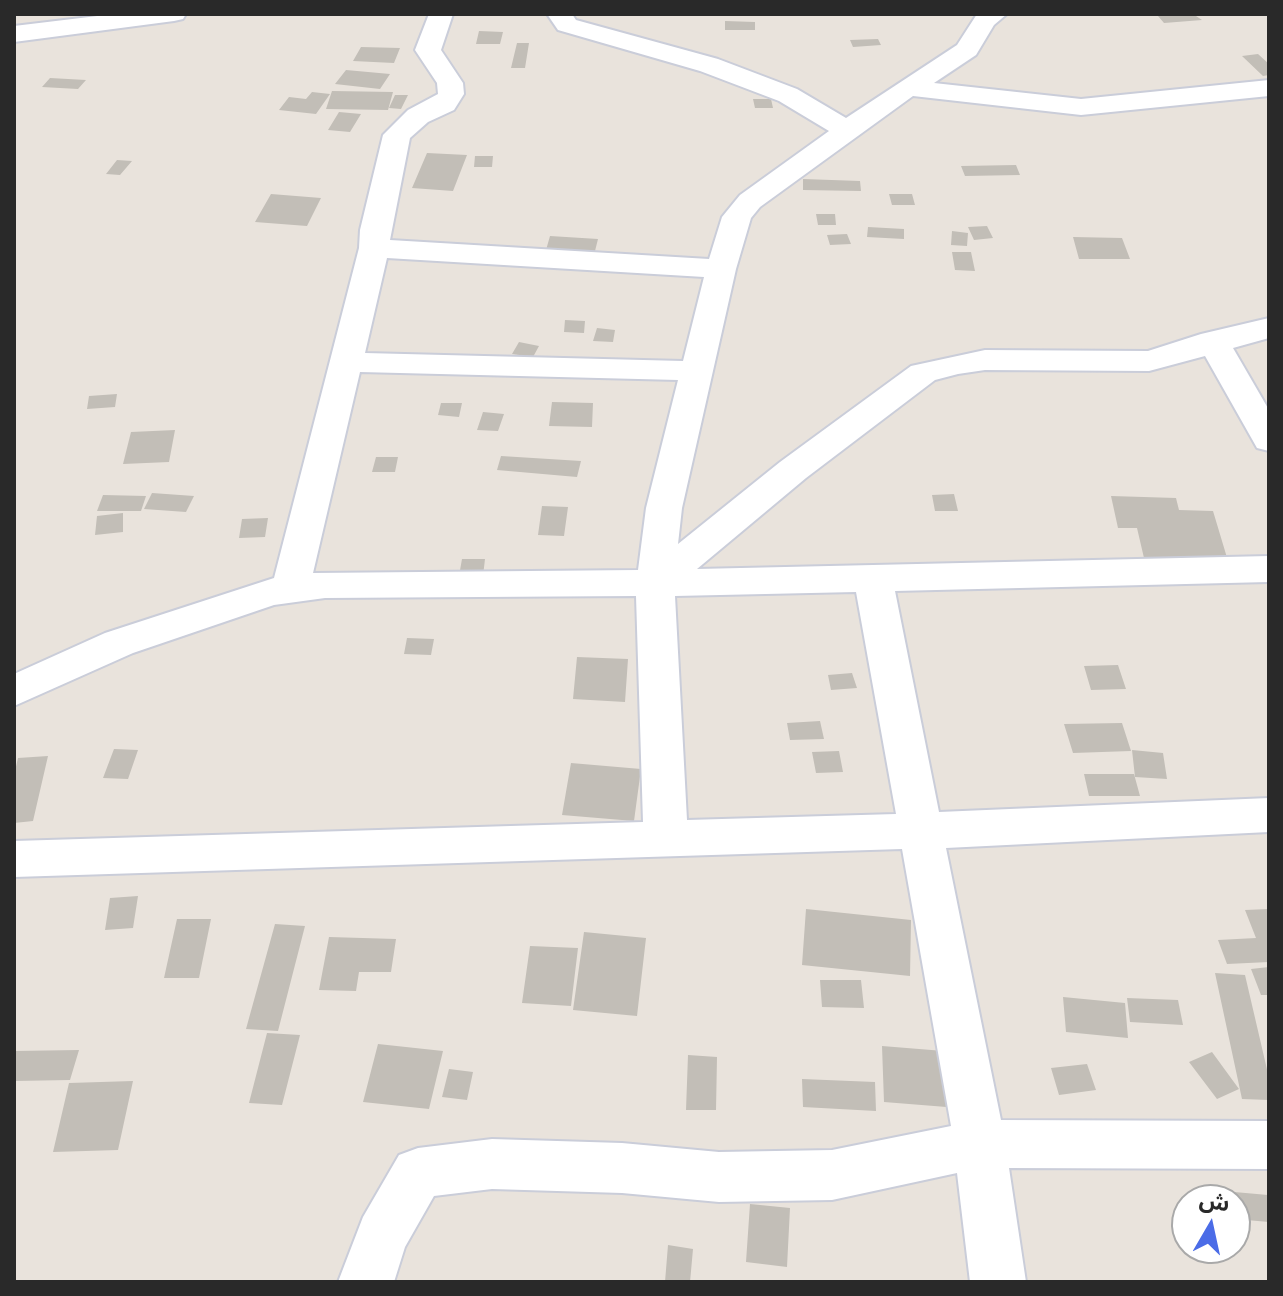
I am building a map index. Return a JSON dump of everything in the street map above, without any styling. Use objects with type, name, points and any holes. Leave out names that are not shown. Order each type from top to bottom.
[{"type":"street","points":[[14,34],[174,14]]},
{"type":"street","points":[[290,590],[374,248],[375,230],[397,135],[418,116],[444,104],[451,94],[450,83],[428,50],[441,14]]},
{"type":"street","points":[[559,14],[567,25],[709,65],[788,95],[847,130]]},
{"type":"street","points":[[666,837],[655,583],[664,508],[721,269],[737,217],[750,201],[847,130],[967,50],[984,20],[995,14]]},
{"type":"street","points":[[910,88],[1081,107],[1269,88]]},
{"type":"street","points":[[374,248],[721,269]]},
{"type":"street","points":[[655,583],[793,470],[923,373],[985,360],[1149,361],[1269,328]]},
{"type":"street","points":[[1213,341],[1269,440]]},
{"type":"street","points":[[346,362],[697,371]]},
{"type":"street","points":[[14,691],[119,643],[219,608],[290,590],[325,585],[655,583],[1269,569]]},
{"type":"street","points":[[873,577],[980,1144],[998,1282]]},
{"type":"street","points":[[14,859],[921,831],[1269,815]]},
{"type":"street","points":[[366,1282],[382,1236],[418,1173],[492,1164],[622,1168],[719,1177],[832,1175],[980,1144],[1269,1145]]},
{"type":"building","points":[[1193,14],[1202,20],[1164,23],[1158,16]]},
{"type":"building","points":[[725,21],[755,22],[755,30],[725,30]]},
{"type":"building","points":[[479,31],[503,32],[500,44],[476,44]]},
{"type":"building","points":[[878,39],[881,45],[853,47],[850,40]]},
{"type":"building","points":[[517,43],[529,43],[525,68],[511,68]]},
{"type":"building","points":[[361,47],[400,48],[394,63],[353,61]]},
{"type":"building","points":[[1258,54],[1269,64],[1269,75],[1263,76],[1242,56]]},
{"type":"building","points":[[346,70],[390,74],[380,89],[335,84]]},
{"type":"building","points":[[50,78],[86,80],[78,89],[42,87]]},
{"type":"building","points":[[332,91],[393,92],[388,110],[326,109]]},
{"type":"building","points":[[312,92],[330,94],[316,114],[279,110],[289,97],[306,99]]},
{"type":"building","points":[[395,95],[408,95],[401,109],[389,108]]},
{"type":"building","points":[[753,99],[771,99],[773,108],[755,108]]},
{"type":"building","points":[[339,112],[361,114],[350,132],[328,130]]},
{"type":"building","points":[[427,153],[467,155],[453,191],[412,188]]},
{"type":"building","points":[[475,156],[493,156],[492,167],[474,167]]},
{"type":"building","points":[[117,160],[132,161],[120,175],[106,174]]},
{"type":"building","points":[[1016,165],[1020,175],[965,176],[961,166]]},
{"type":"building","points":[[803,179],[860,181],[861,191],[803,190]]},
{"type":"building","points":[[271,194],[321,198],[307,226],[255,222]]},
{"type":"building","points":[[889,194],[912,194],[915,205],[892,205]]},
{"type":"building","points":[[816,214],[835,214],[836,225],[818,225]]},
{"type":"building","points":[[987,226],[993,238],[974,240],[968,227]]},
{"type":"building","points":[[868,227],[904,229],[904,239],[867,237]]},
{"type":"building","points":[[952,231],[968,233],[967,246],[951,245]]},
{"type":"building","points":[[847,234],[851,244],[830,245],[827,235]]},
{"type":"building","points":[[550,236],[598,239],[591,267],[542,264]]},
{"type":"building","points":[[1073,237],[1122,238],[1130,259],[1079,259]]},
{"type":"building","points":[[952,252],[971,252],[975,271],[955,270]]},
{"type":"building","points":[[565,320],[585,321],[584,333],[564,332]]},
{"type":"building","points":[[597,328],[615,330],[613,342],[593,341]]},
{"type":"building","points":[[519,342],[539,346],[533,357],[512,354]]},
{"type":"building","points":[[117,394],[115,407],[87,409],[89,396]]},
{"type":"building","points":[[552,402],[593,403],[592,427],[549,426]]},
{"type":"building","points":[[441,403],[462,403],[459,417],[438,415]]},
{"type":"building","points":[[483,412],[504,414],[498,431],[477,430]]},
{"type":"building","points":[[175,430],[169,462],[123,464],[131,432]]},
{"type":"building","points":[[501,456],[581,461],[577,477],[497,470]]},
{"type":"building","points":[[376,457],[398,457],[395,472],[372,472]]},
{"type":"building","points":[[152,493],[194,496],[186,512],[144,509]]},
{"type":"building","points":[[954,494],[958,511],[935,511],[932,495]]},
{"type":"building","points":[[103,495],[146,496],[141,511],[97,511]]},
{"type":"building","points":[[1111,496],[1176,498],[1179,510],[1213,511],[1228,561],[1144,558],[1137,528],[1118,528]]},
{"type":"building","points":[[542,506],[568,507],[564,536],[538,535]]},
{"type":"building","points":[[123,513],[123,532],[95,535],[97,516]]},
{"type":"building","points":[[268,518],[265,537],[239,538],[242,519]]},
{"type":"building","points":[[462,559],[485,559],[483,576],[459,576]]},
{"type":"building","points":[[407,638],[434,639],[431,655],[404,654]]},
{"type":"building","points":[[577,657],[628,659],[625,702],[573,699]]},
{"type":"building","points":[[1118,665],[1126,689],[1091,690],[1084,666]]},
{"type":"building","points":[[852,673],[857,688],[831,690],[828,675]]},
{"type":"building","points":[[820,721],[824,739],[790,740],[787,723]]},
{"type":"building","points":[[1122,723],[1131,751],[1073,753],[1064,724]]},
{"type":"building","points":[[114,749],[138,750],[128,779],[103,778]]},
{"type":"building","points":[[1132,750],[1163,753],[1167,779],[1135,777]]},
{"type":"building","points":[[839,751],[843,772],[816,773],[812,752]]},
{"type":"building","points":[[48,756],[33,821],[14,823],[14,775],[18,758]]},
{"type":"building","points":[[571,763],[641,769],[634,821],[562,815]]},
{"type":"building","points":[[1084,774],[1134,774],[1140,796],[1089,796]]},
{"type":"building","points":[[138,896],[133,928],[105,930],[110,898]]},
{"type":"building","points":[[806,909],[911,920],[910,976],[802,965]]},
{"type":"building","points":[[1269,909],[1269,962],[1227,964],[1218,940],[1256,938],[1245,910]]},
{"type":"building","points":[[177,919],[211,919],[199,978],[164,978]]},
{"type":"building","points":[[275,924],[305,926],[278,1031],[246,1029]]},
{"type":"building","points":[[584,932],[646,938],[637,1016],[573,1010]]},
{"type":"building","points":[[329,937],[396,939],[391,972],[359,972],[356,991],[319,990]]},
{"type":"building","points":[[530,946],[578,948],[571,1006],[522,1003]]},
{"type":"building","points":[[1269,967],[1269,995],[1261,995],[1251,969]]},
{"type":"building","points":[[1215,973],[1245,975],[1269,1078],[1269,1100],[1242,1099]]},
{"type":"building","points":[[820,980],[861,980],[864,1008],[822,1007]]},
{"type":"building","points":[[1063,997],[1125,1003],[1128,1038],[1066,1032]]},
{"type":"building","points":[[1127,998],[1178,1000],[1183,1025],[1130,1022]]},
{"type":"building","points":[[267,1033],[300,1035],[282,1105],[249,1103]]},
{"type":"building","points":[[378,1044],[443,1051],[429,1109],[363,1102]]},
{"type":"building","points":[[882,1046],[956,1052],[959,1108],[884,1102]]},
{"type":"building","points":[[79,1050],[70,1080],[14,1081],[14,1051]]},
{"type":"building","points":[[1212,1052],[1239,1089],[1217,1099],[1189,1062]]},
{"type":"building","points":[[688,1055],[717,1057],[716,1110],[686,1110]]},
{"type":"building","points":[[1087,1064],[1096,1090],[1059,1095],[1051,1068]]},
{"type":"building","points":[[449,1069],[473,1072],[467,1100],[442,1097]]},
{"type":"building","points":[[802,1079],[875,1082],[876,1111],[803,1107]]},
{"type":"building","points":[[133,1081],[118,1150],[53,1152],[69,1083]]},
{"type":"building","points":[[1251,1193],[1268,1195],[1269,1222],[1251,1220]]},
{"type":"building","points":[[750,1204],[790,1208],[787,1267],[746,1262]]},
{"type":"building","points":[[668,1245],[693,1249],[690,1282],[665,1282]]}]
